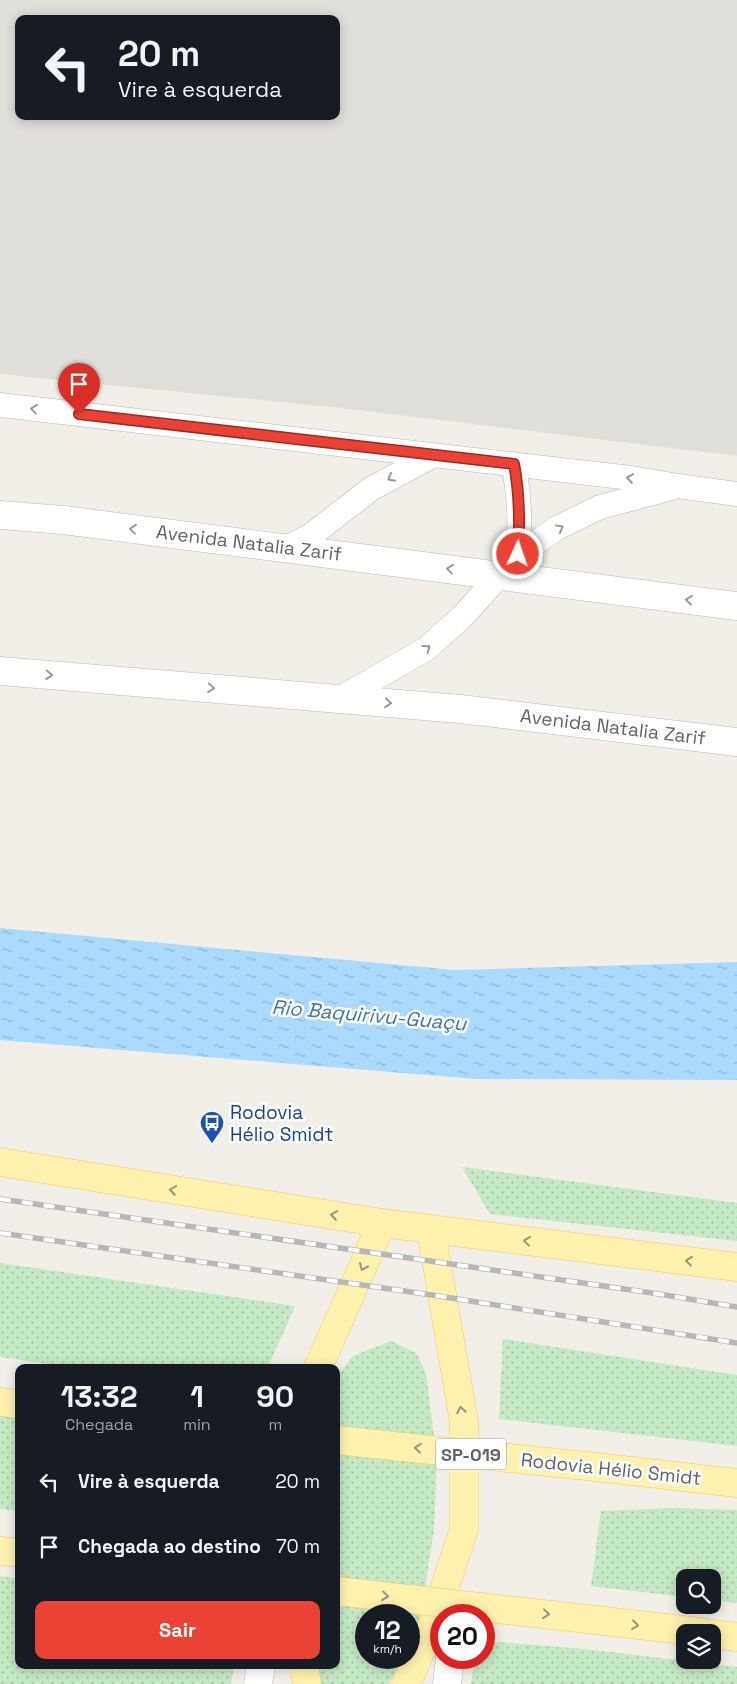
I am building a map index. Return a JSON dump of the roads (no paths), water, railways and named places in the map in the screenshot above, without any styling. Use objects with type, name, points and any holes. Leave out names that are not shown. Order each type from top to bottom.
[{"type":"main road","name":"Avenida Natalia Zarif","points":[[0,515],[73,521],[737,606]]},
{"type":"main road","name":"Avenida Natalia Zarif","points":[[0,671],[470,710],[737,742]]},
{"type":"main road","points":[[0,1162],[431,1230],[737,1267]]},
{"type":"main road","points":[[320,1364],[382,1223]]},
{"type":"main road","points":[[431,1230],[464,1422],[464,1529],[455,1604]]},
{"type":"main road","points":[[0,1402],[15,1404]]},
{"type":"main road","name":"Rodovia Hélio Smidt","points":[[340,1440],[737,1483]]},
{"type":"main road","points":[[406,1684],[431,1629],[464,1529]]},
{"type":"main road","points":[[0,1551],[15,1553]]},
{"type":"main road","points":[[340,1591],[676,1629]]},
{"type":"main road","points":[[721,1635],[737,1637]]},
{"type":"main road","points":[[258,1684],[260,1669]]},
{"type":"main road","points":[[305,1669],[307,1684]]},
{"type":"main road","points":[[447,1684],[449,1669]]},
{"type":"lane","points":[[0,405],[631,478],[737,494]]},
{"type":"lane","points":[[286,548],[310,536],[371,489],[434,455]]},
{"type":"lane","points":[[514,464],[518,484],[520,518],[518,554]]},
{"type":"lane","points":[[340,699],[426,649],[462,617],[518,554],[558,528],[600,507],[678,486]]},
{"type":"water","name":"Rio Baquirivu-Guaçu","points":[[0,928],[455,970],[737,962],[737,1080],[476,1079],[0,1040]]},
{"type":"railway","points":[[0,1199],[659,1294],[737,1307]]},
{"type":"railway","points":[[0,1233],[432,1295],[737,1343]]},
{"type":"place","name":"Rodovia Hélio Smidt","points":[[212,1144]]}]
